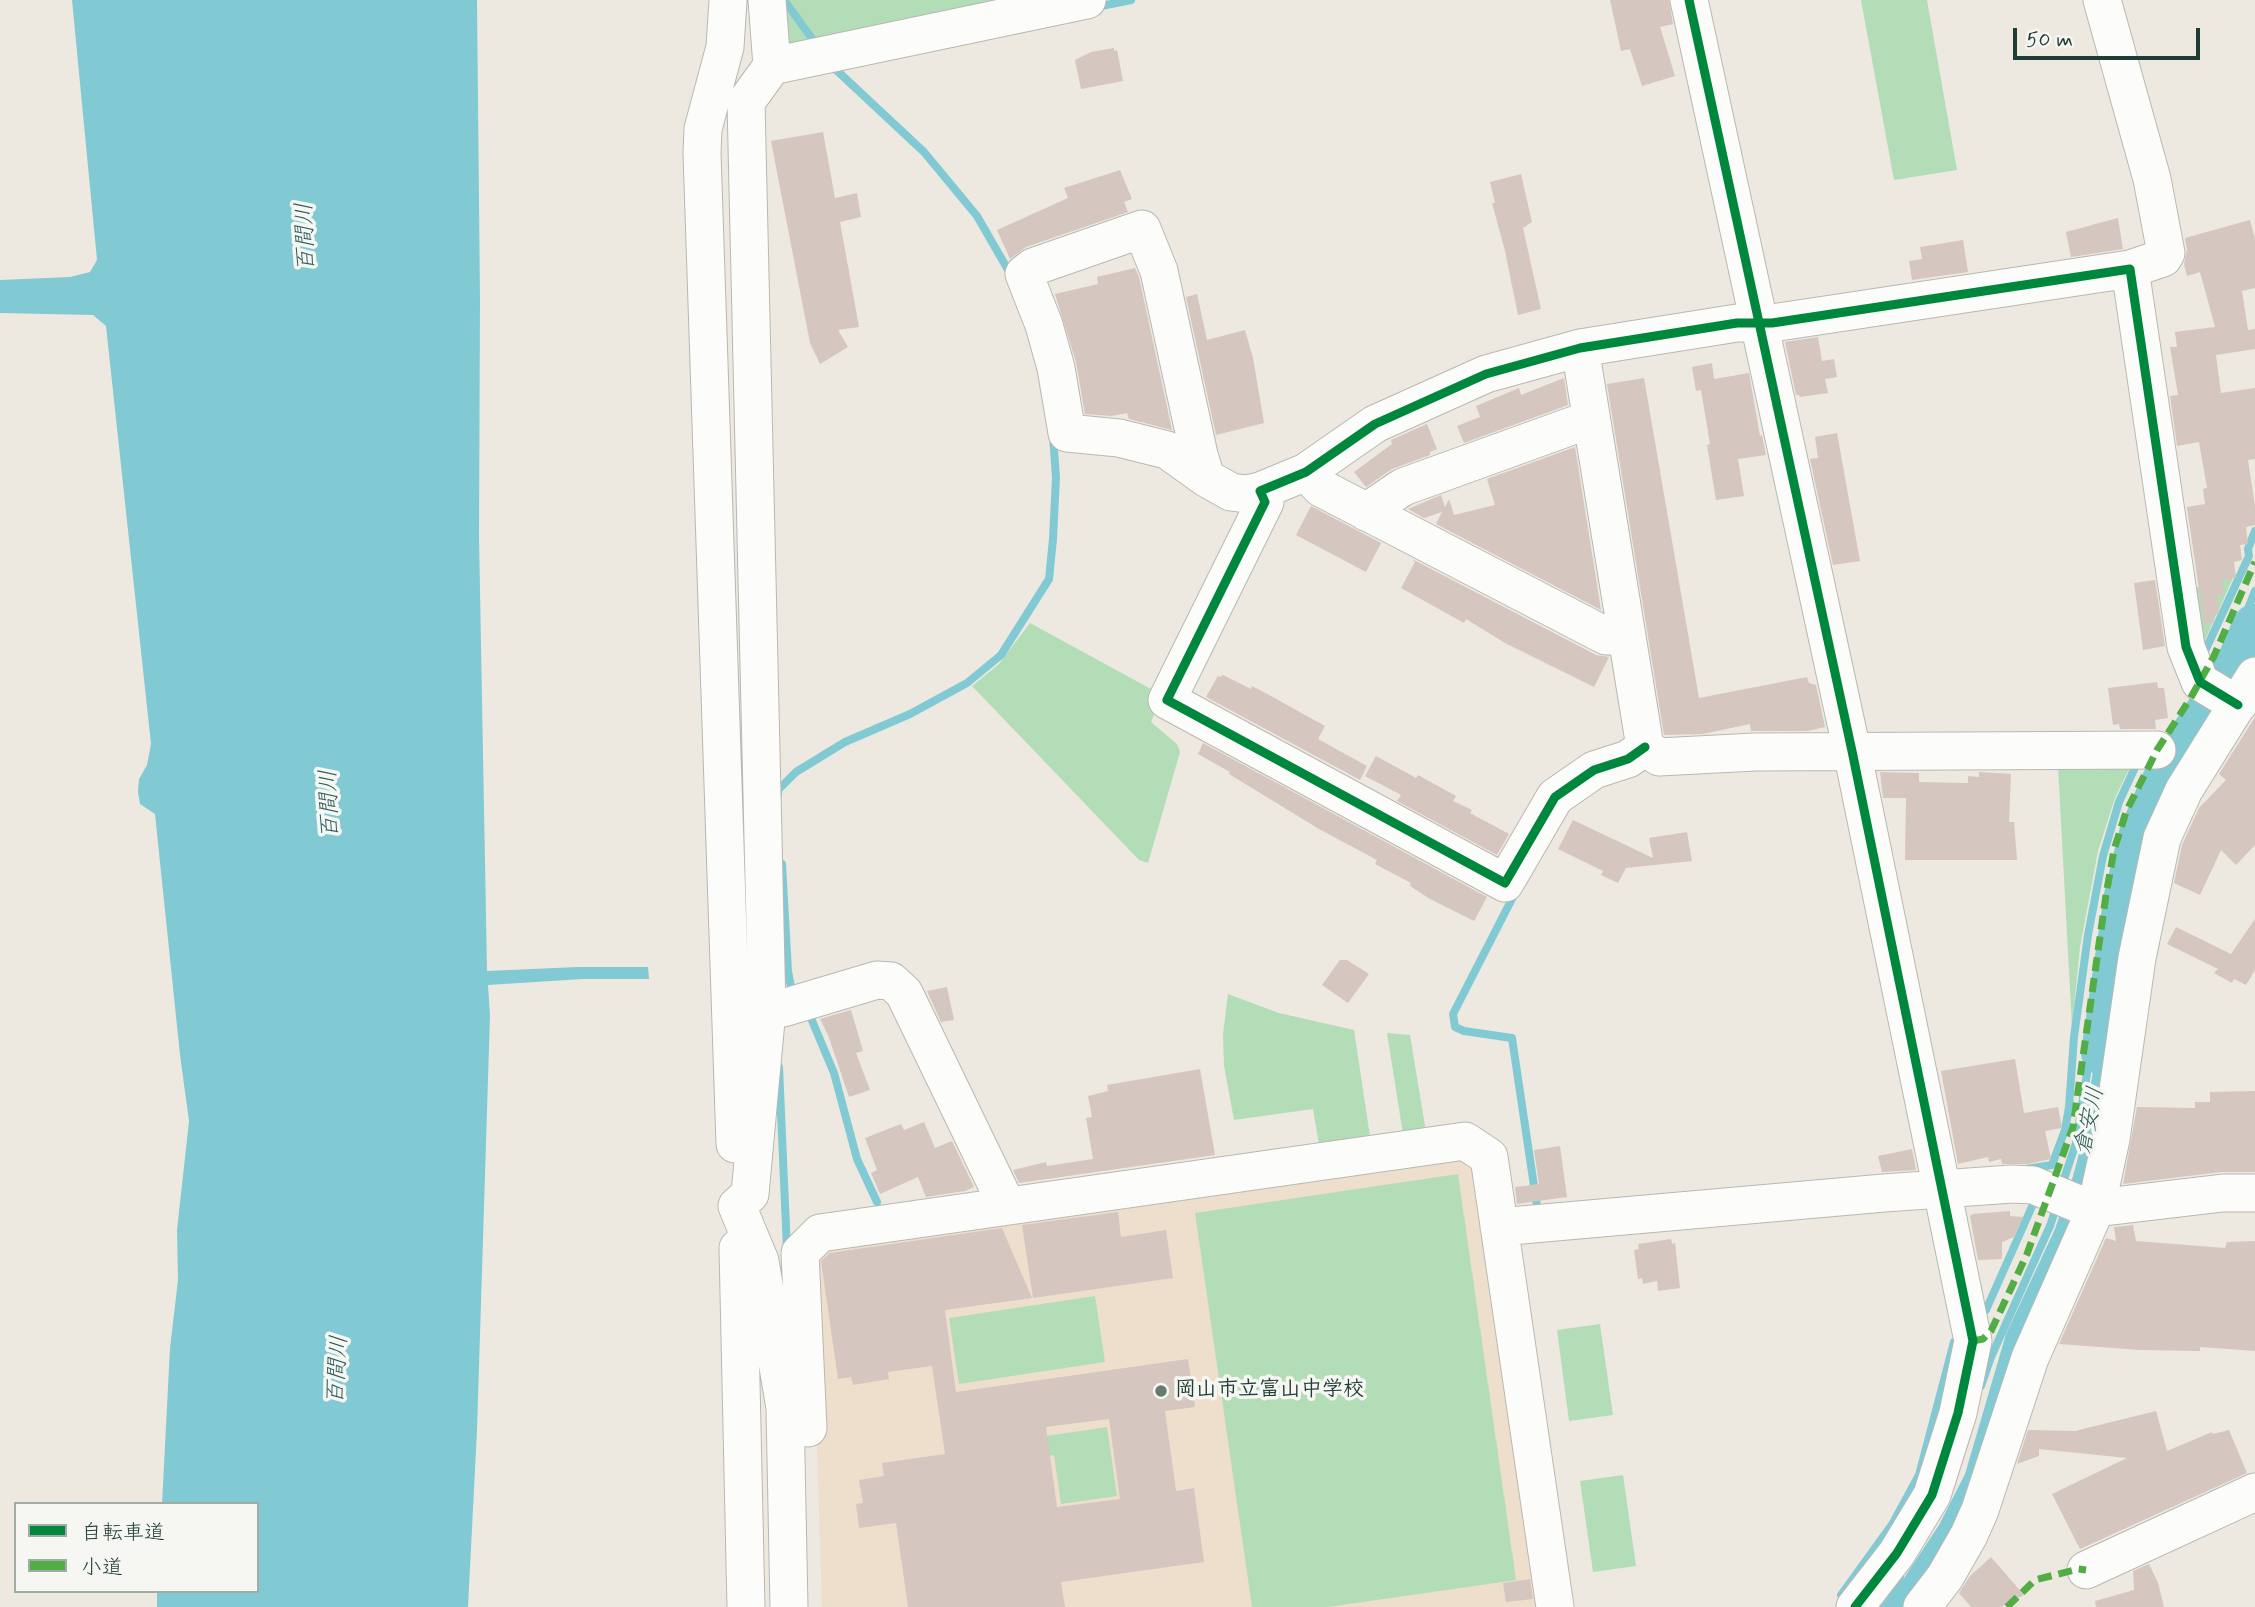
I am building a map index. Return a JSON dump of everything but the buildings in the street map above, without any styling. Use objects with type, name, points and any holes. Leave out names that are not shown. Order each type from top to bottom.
[{"type":"street","points":[[728,0],[725,47],[703,129],[702,153],[744,1425],[746,1607]]},
{"type":"street","points":[[737,1206],[750,1194],[792,1004],[746,102],[772,66],[767,0]]},
{"type":"street","points":[[772,66],[1087,0]]},
{"type":"street","points":[[1689,0],[1852,751],[1944,1188],[1973,1341],[1955,1424],[1932,1495],[1916,1525],[1904,1599]]},
{"type":"street","points":[[1206,478],[1159,271],[1142,229],[1033,267],[1024,274],[1044,326],[1056,368],[1067,433],[1119,438],[1167,450],[1206,478],[1231,492],[1246,494],[1260,491],[1311,477],[1375,424],[1486,374],[1580,348],[1759,321],[1772,323],[2130,269],[2163,258],[2166,253],[2151,179],[2102,0]]},
{"type":"street","points":[[1904,1599],[1969,1535],[1980,1510],[2080,1204],[2111,1139],[2137,958],[2162,838],[2232,692],[2200,682],[2186,647],[2130,269]]},
{"type":"street","points":[[1580,348],[1645,747],[1659,757],[1755,752],[2157,750]]},
{"type":"street","points":[[1366,512],[1403,487],[1591,419]]},
{"type":"street","points":[[1311,477],[1321,488],[1606,636],[1627,636]]},
{"type":"street","points":[[1260,491],[1265,502],[1167,700],[1505,883],[1555,797],[1594,770],[1628,759],[1645,747]]},
{"type":"street","points":[[792,1004],[877,980],[891,981],[904,993],[1007,1206]]},
{"type":"street","points":[[789,1607],[800,1253],[820,1233],[1465,1142],[1489,1157],[1555,1607]]},
{"type":"street","points":[[1499,1227],[1944,1188],[2033,1185],[2080,1204],[2255,1193]]},
{"type":"street","points":[[737,1206],[760,1261],[796,1407],[814,1607]]},
{"type":"street","points":[[2086,1570],[2255,1492]]},
{"type":"shaded area","name":"岡山市立富山中学校","points":[[1462,1159],[1474,1168],[1538,1607],[822,1607],[811,1257],[822,1243],[894,1233],[897,1241]]},
{"type":"green space","points":[[774,0],[1043,0],[778,51]]},
{"type":"green space","points":[[1861,0],[1927,0],[1957,170],[1894,180]]},
{"type":"green space","points":[[2234,576],[2201,649],[2188,590]]},
{"type":"green space","points":[[1030,623],[1162,695],[1151,722],[1177,744],[1180,752],[1148,863],[1139,860],[972,686],[999,664]]},
{"type":"green space","points":[[2058,766],[2130,767],[2115,798],[2098,851],[2080,947],[2072,1027]]},
{"type":"green space","points":[[1228,994],[1279,1013],[1354,1030],[1371,1143],[1319,1145],[1313,1109],[1234,1120],[1224,1066],[1223,1034]]},
{"type":"green space","points":[[1387,1033],[1410,1035],[1427,1138],[1403,1134]]},
{"type":"green space","points":[[1458,1174],[1516,1580],[1328,1607],[1252,1607],[1195,1213]]},
{"type":"green space","points":[[1095,1296],[1105,1362],[959,1384],[949,1318]]},
{"type":"green space","points":[[1600,1324],[1613,1415],[1569,1421],[1557,1330]]},
{"type":"green space","points":[[1107,1427],[1117,1496],[1061,1504],[1054,1455],[975,1467],[972,1447]]},
{"type":"green space","points":[[1623,1475],[1636,1566],[1593,1572],[1580,1481]]},
{"type":"water","name":"百間川","points":[[72,0],[477,0],[479,536],[487,971],[648,967],[649,979],[583,979],[488,985],[490,1016],[477,1430],[468,1607],[157,1607],[157,1593],[259,1593],[259,1502],[162,1502],[170,1348],[178,1280],[177,1230],[189,1121],[155,814],[140,804],[138,792],[139,779],[147,765],[151,744],[106,326],[93,315],[0,313],[0,280],[70,277],[90,272],[97,260]]},
{"type":"water","points":[[2106,992],[2118,994],[2090,1181],[1978,1484],[1907,1607],[1874,1607],[1881,1605],[1900,1584],[1939,1525],[1965,1474],[2006,1334],[2055,1229],[2073,1176],[2080,1150]]},
{"type":"waterway","points":[[784,0],[813,40]]},
{"type":"waterway","points":[[1096,7],[1131,0]]},
{"type":"waterway","points":[[829,66],[924,152],[977,216],[1011,275]]},
{"type":"waterway","points":[[778,795],[778,790],[796,772],[845,742],[910,714],[967,683],[1001,655],[1049,579],[1056,477],[1053,436]]},
{"type":"waterway","points":[[2205,651],[2249,556],[2248,549],[2255,531]]},
{"type":"waterway","points":[[2216,681],[2255,591]]},
{"type":"waterway","name":"倉安川","points":[[2104,1053],[2127,896],[2142,834],[2166,778],[2239,664],[2255,627]]},
{"type":"waterway","points":[[2169,751],[2207,695]]},
{"type":"waterway","points":[[2026,1169],[2052,1165],[2065,1130],[2088,935],[2103,856],[2119,802],[2138,761]]},
{"type":"waterway","points":[[2062,1185],[2076,1143],[2120,865],[2137,807],[2162,762]]},
{"type":"waterway","points":[[782,864],[788,971],[791,987],[800,993]]},
{"type":"waterway","points":[[1516,891],[1453,1014],[1455,1027],[1464,1031],[1512,1038],[1538,1213]]},
{"type":"waterway","points":[[808,1011],[834,1073],[857,1159],[877,1202]]},
{"type":"waterway","points":[[779,1067],[787,1250]]},
{"type":"waterway","points":[[1986,1310],[2034,1202]]},
{"type":"waterway","points":[[1981,1386],[2057,1205]]},
{"type":"waterway","points":[[1841,1595],[1893,1523],[1919,1475],[1954,1342]]},
{"type":"waterway","points":[[1887,1607],[1900,1577]]},
{"type":"marked path","points":[[1973,1341],[1983,1339],[1991,1331],[2027,1254],[2073,1127],[2106,895],[2114,850],[2126,812],[2157,750],[2214,656],[2255,562]]},
{"type":"marked path","points":[[2007,1607],[2035,1580],[2078,1569],[2086,1570]]},
{"type":"cycle path","points":[[1689,0],[1852,751],[1973,1341],[1958,1413],[1932,1495],[1897,1553],[1855,1607]]},
{"type":"cycle path","points":[[1645,747],[1628,759],[1594,770],[1555,797],[1505,883],[1167,700],[1265,502],[1260,491],[1306,472],[1375,424],[1486,374],[1580,348],[1737,323],[1772,323],[2130,269],[2186,647],[2200,682],[2238,705]]},
{"type":"place","name":"岡山市立富山中学校","points":[[1161,1391]]}]
